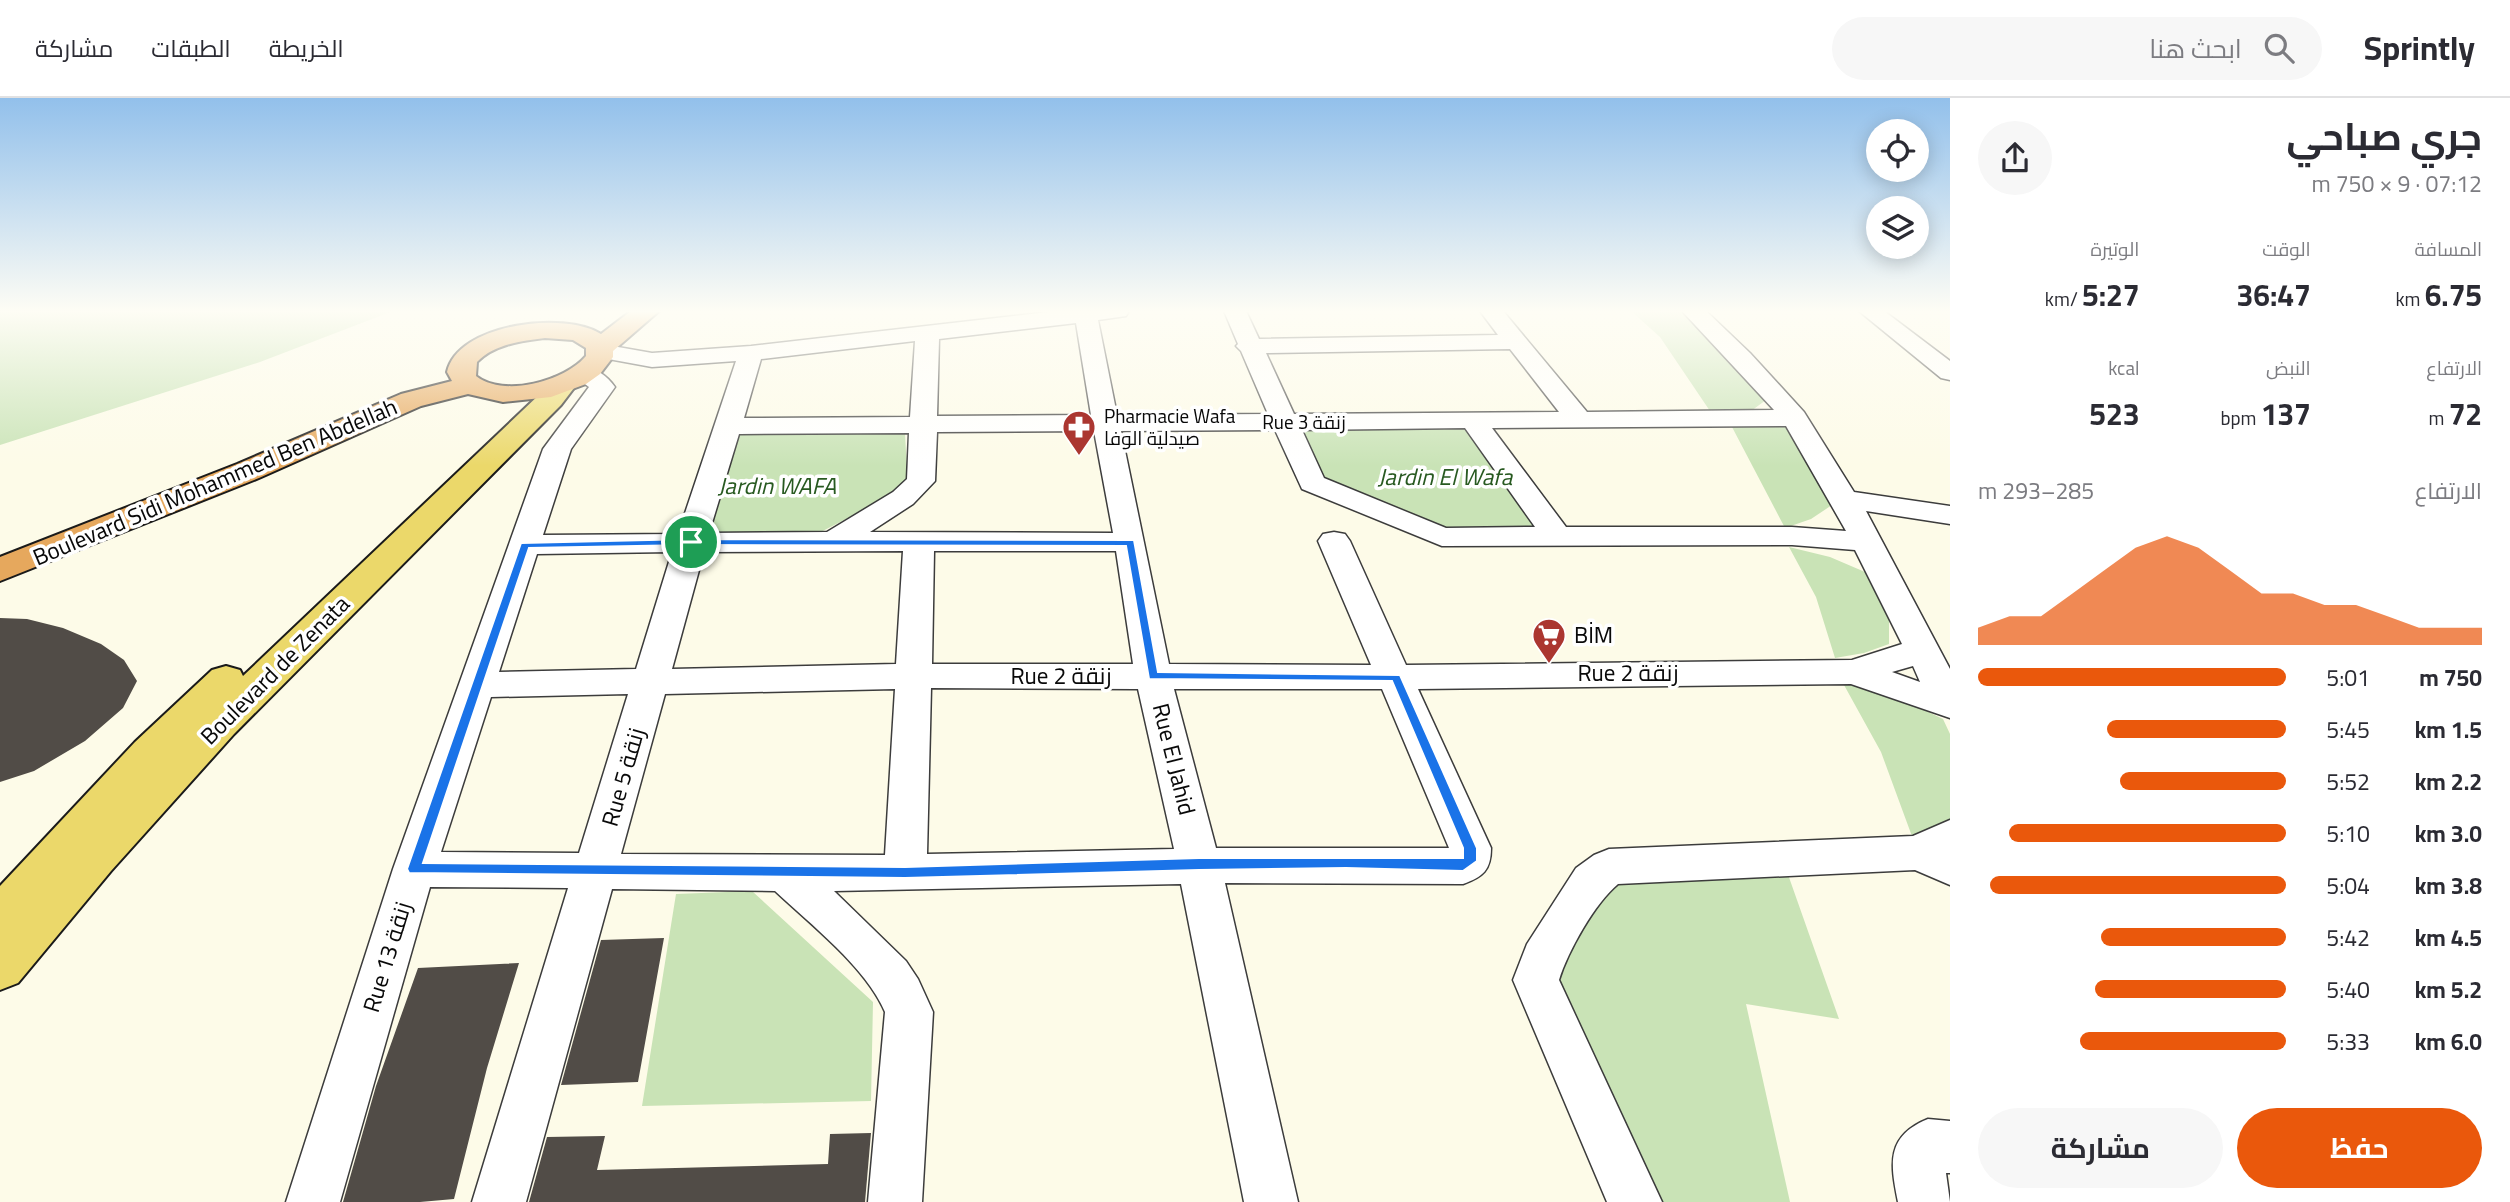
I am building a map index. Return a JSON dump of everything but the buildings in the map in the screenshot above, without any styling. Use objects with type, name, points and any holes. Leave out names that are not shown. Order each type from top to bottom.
[{"type":"highway","points":[[473,363],[468,372],[493,392],[523,393],[588,366],[589,363]]},
{"type":"highway","name":"Boulevard de Zenata","points":[[588,366],[592,363]]},
{"type":"highway","name":"Boulevard Sidi Mohammed Ben Abdellah","points":[[0,555],[293,437],[468,372]]},
{"type":"highway","name":"Boulevard Sidi Mohammed Ben Abdellah","points":[[0,570],[225,481],[411,400],[468,372]]},
{"type":"main road","name":"Boulevard de Zenata","points":[[0,967],[94,858],[219,723],[588,366]]},
{"type":"main road","name":"Boulevard de Zenata","points":[[0,919],[150,753],[512,416],[523,393]]},
{"type":"street","points":[[588,366],[644,367],[667,363]]},
{"type":"street","name":"Rue 5 زنقة","points":[[499,1202],[691,542],[748,363]]},
{"type":"street","points":[[834,541],[916,488],[921,481],[929,363]]},
{"type":"street","name":"Rue El Jahid","points":[[1093,363],[1130,542],[1153,676],[1199,864],[1271,1202]]},
{"type":"street","points":[[1256,363],[1312,483],[1442,537],[1792,536],[1868,542]]},
{"type":"street","points":[[1533,363],[1580,420]]},
{"type":"street","points":[[1745,363],[1795,418],[1868,542],[1950,705]]},
{"type":"street","name":"Rue 13 زنقة","points":[[313,1202],[414,869],[557,449],[571,427],[599,394],[601,387],[588,366]]},
{"type":"street","name":"Rue 3 زنقة","points":[[729,426],[1795,418]]},
{"type":"street","points":[[1474,422],[1557,537]]},
{"type":"street","points":[[1792,536],[1846,504],[1950,515]]},
{"type":"street","points":[[525,545],[834,541],[1130,542]]},
{"type":"street","points":[[905,873],[919,541]]},
{"type":"street","points":[[414,869],[905,873],[1199,864],[1346,863],[1463,866],[1470,861],[1470,848],[1334,541]]},
{"type":"street","name":"Rue 2 زنقة","points":[[478,685],[915,676],[1396,677],[1853,672],[1923,650]]},
{"type":"street","name":"Rue 2 زنقة","points":[[1853,672],[1950,705]]},
{"type":"street","points":[[1635,1202],[1536,979],[1543,958],[1591,881],[1609,867],[1939,852]]},
{"type":"street","points":[[783,871],[883,968],[904,995],[909,1012],[895,1202]]},
{"type":"street","points":[[1925,1202],[1919,1155],[1928,1145],[1950,1147]]},
{"type":"green space","points":[[0,363],[258,363],[0,445]]},
{"type":"green space","points":[[1677,363],[1733,363],[1766,400],[1751,411],[1712,414]]},
{"type":"green space","name":"Jardin El Wafa","points":[[1286,422],[1474,422],[1557,537],[1420,532],[1305,487]]},
{"type":"green space","points":[[1788,426],[1832,505],[1811,519],[1785,528],[1732,427]]},
{"type":"green space","name":"Jardin WAFA","points":[[738,434],[905,434],[908,487],[813,536],[707,539]]},
{"type":"green space","points":[[1789,547],[1830,557],[1865,572],[1889,618],[1889,644],[1864,653],[1835,658],[1816,597]]},
{"type":"green space","points":[[1844,685],[1876,687],[1943,719],[1950,734],[1950,821],[1913,839],[1881,752]]},
{"type":"green space","points":[[1614,853],[1785,866],[1839,1019],[1746,1004],[1790,1202],[1622,1202],[1536,997]]},
{"type":"green space","points":[[752,891],[873,1002],[871,1101],[642,1106],[676,894]]},
{"type":"place","name":"Pharmacie Wafa صيدلية الوفا","points":[[1079,457]]},
{"type":"place","name":"BİM","points":[[1549,665]]},
{"type":"route","points":[[691,542],[1130,542],[1153,676],[1396,677],[1470,848],[1470,861],[1463,866],[1346,863],[1199,864],[905,873],[414,869],[525,545],[691,542]]}]
